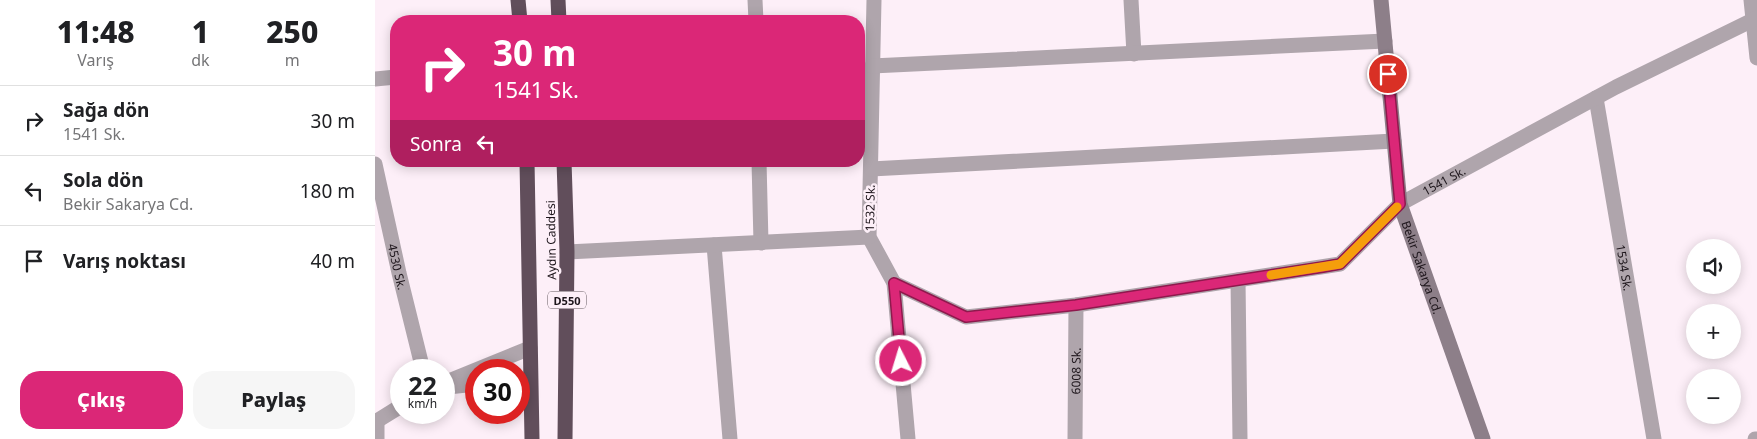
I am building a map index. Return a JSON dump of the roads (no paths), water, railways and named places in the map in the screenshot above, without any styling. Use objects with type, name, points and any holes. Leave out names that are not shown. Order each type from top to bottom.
[{"type":"highway","points":[[518,0],[519,15]]},
{"type":"highway","points":[[558,0],[559,15]]},
{"type":"highway","name":"Aydın Caddesi","points":[[527,167],[530,348],[528,359]]},
{"type":"highway","name":"Aydın Caddesi","points":[[564,167],[567,252],[565,439]]},
{"type":"highway","name":"Aydın Caddesi","points":[[530,421],[532,439]]},
{"type":"street","points":[[755,0],[756,15]]},
{"type":"street","name":"1532 Sk.","points":[[874,0],[869,237],[894,283],[908,439]]},
{"type":"street","points":[[1131,0],[1134,54]]},
{"type":"street","name":"Bekir Sakarya Cd.","points":[[1381,0],[1400,204],[1483,439]]},
{"type":"street","points":[[1751,0],[1755,20],[1757,58]]},
{"type":"street","name":"1541 Sk.","points":[[894,283],[966,317],[1076,305],[1340,264],[1400,204],[1595,98],[1755,20]]},
{"type":"street","points":[[873,66],[1385,41]]},
{"type":"street","points":[[375,79],[390,78]]},
{"type":"street","name":"1534 Sk.","points":[[1595,98],[1654,439]]},
{"type":"street","points":[[871,169],[1394,141]]},
{"type":"street","name":"4530 Sk.","points":[[375,164],[381,214],[420,359]]},
{"type":"street","points":[[759,167],[761,242]]},
{"type":"street","points":[[567,252],[869,237]]},
{"type":"street","points":[[715,245],[730,439]]},
{"type":"street","points":[[1237,280],[1240,439]]},
{"type":"street","name":"6008 Sk.","points":[[1075,439],[1076,305]]},
{"type":"street","points":[[455,378],[530,348]]},
{"type":"street","points":[[377,439],[376,421],[390,413]]}]
